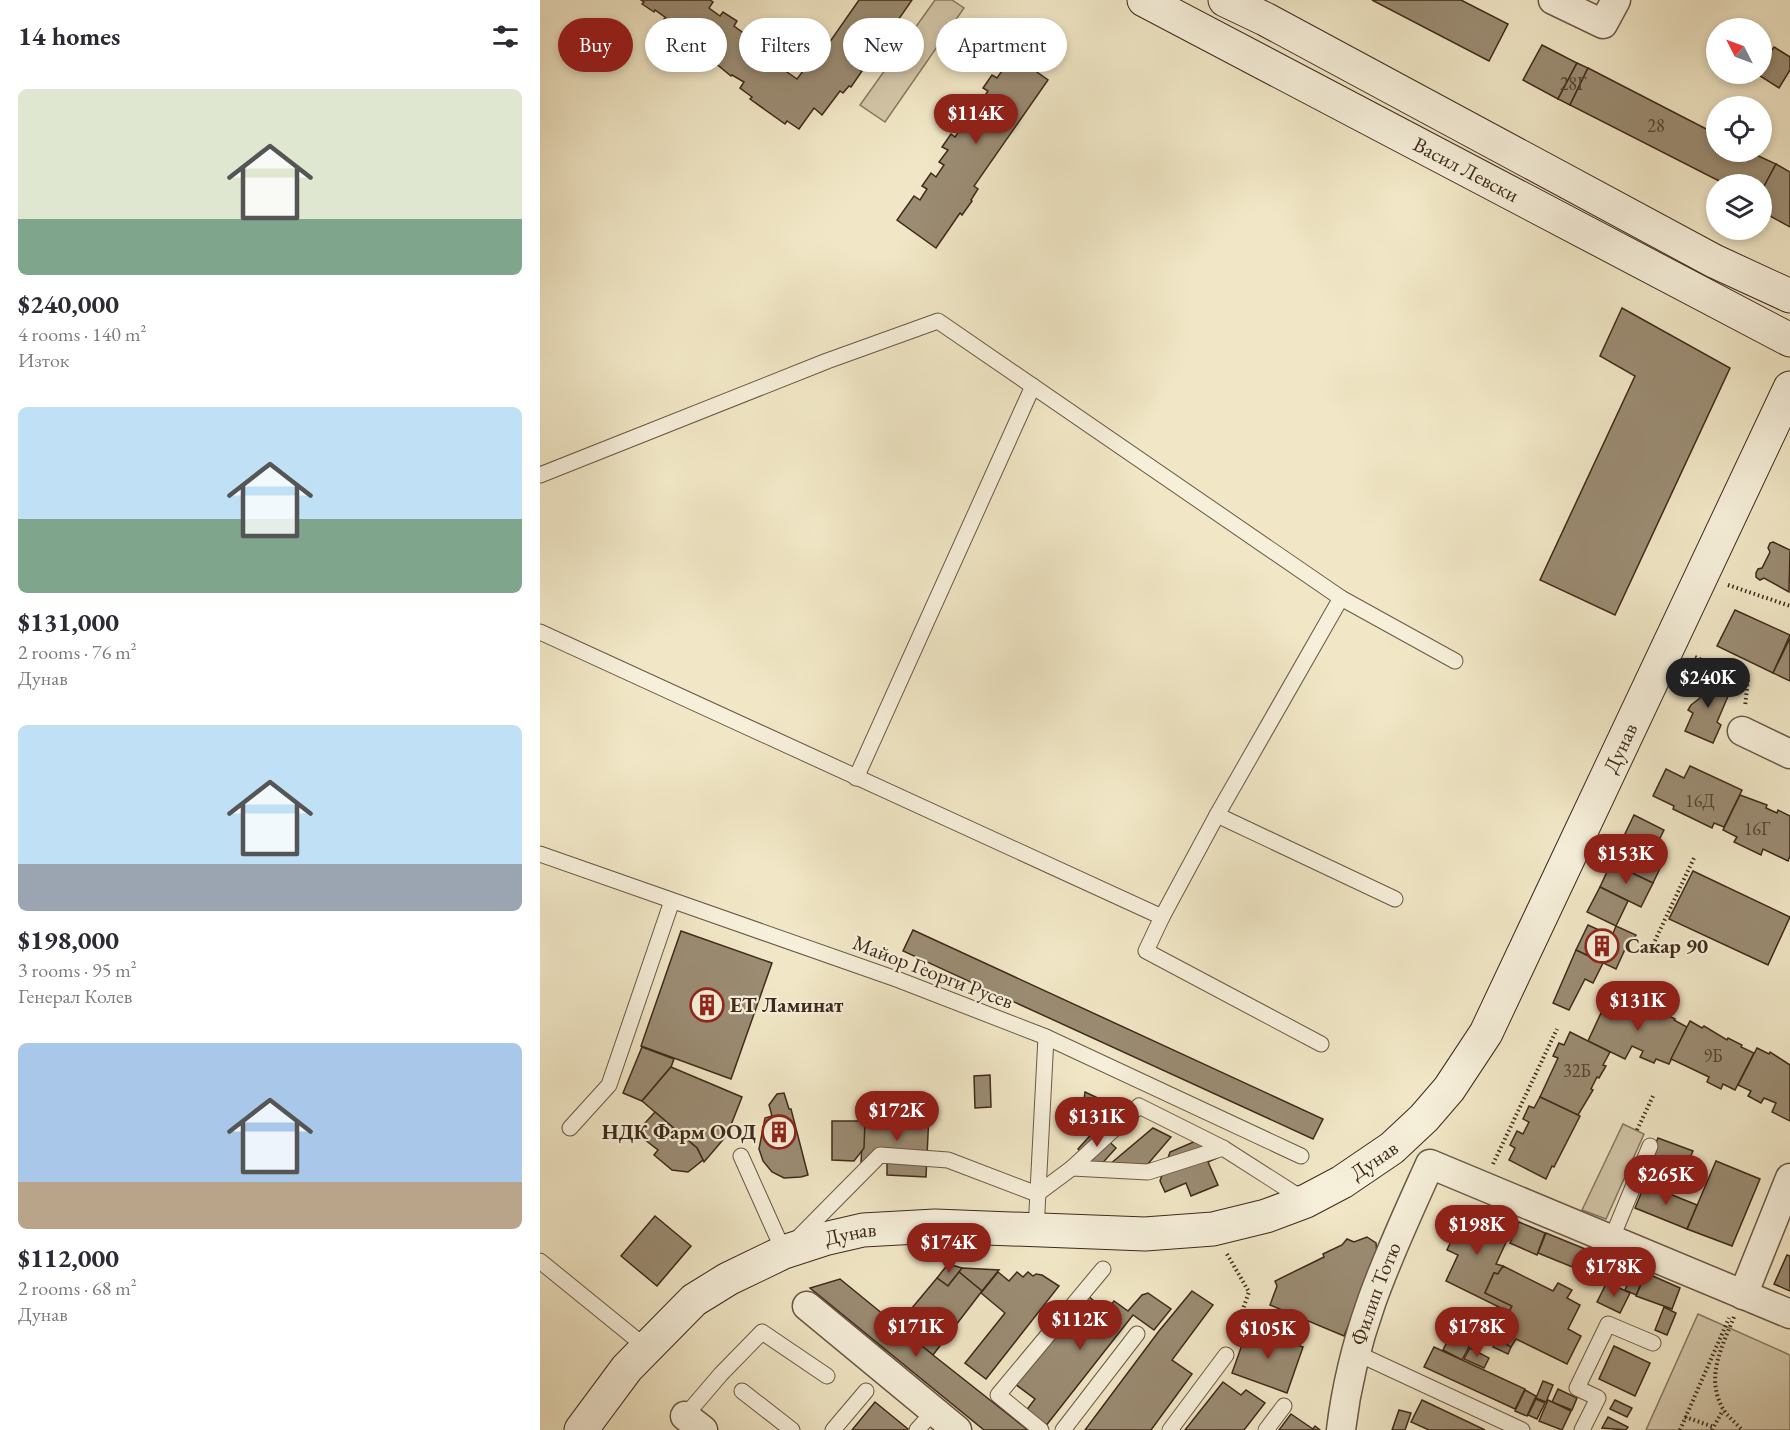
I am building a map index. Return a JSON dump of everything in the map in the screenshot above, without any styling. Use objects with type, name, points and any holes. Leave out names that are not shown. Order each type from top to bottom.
[{"type":"main road","name":"Васил Левски","points":[[1144,0],[1790,340]]},
{"type":"main road","name":"Васил Левски","points":[[1225,0],[1275,24],[1714,261],[1790,296]]},
{"type":"main road","name":"Дунав","points":[[581,1430],[627,1368],[694,1300],[728,1279],[784,1252],[824,1239],[872,1230],[934,1226],[1145,1234],[1213,1229],[1266,1216],[1306,1201],[1342,1182],[1392,1148],[1424,1118],[1463,1071],[1486,1034],[1790,388]]},
{"type":"street","points":[[1553,0],[1603,24],[1616,0]]},
{"type":"street","points":[[1742,731],[1790,754]]},
{"type":"street","name":"Филип Тотю","points":[[1341,1430],[1345,1395],[1354,1352],[1374,1291],[1430,1164],[1493,1172]]},
{"type":"street","points":[[1493,1172],[1611,1240],[1790,1314]]},
{"type":"street","points":[[1743,1295],[1790,1178]]},
{"type":"street","points":[[807,1306],[926,1421],[957,1430]]},
{"type":"lane","points":[[540,475],[827,361],[938,321],[1341,598],[1455,661]]},
{"type":"lane","points":[[856,778],[1033,386]]},
{"type":"lane","points":[[1321,1044],[1146,951],[1217,815],[1341,598]]},
{"type":"lane","points":[[540,633],[1162,917]]},
{"type":"lane","points":[[1217,815],[1395,899]]},
{"type":"lane","name":"Майор Георги Русев","points":[[540,854],[899,980],[1046,1037],[1301,1156]]},
{"type":"lane","points":[[570,1128],[609,1085],[672,901]]},
{"type":"lane","points":[[1036,1230],[1046,1037]]},
{"type":"lane","points":[[1037,1194],[1072,1168],[1139,1106],[1223,1148],[1306,1201]]},
{"type":"lane","points":[[1611,1240],[1650,1146]]},
{"type":"lane","points":[[1072,1168],[1148,1172],[1223,1148]]},
{"type":"lane","points":[[741,1156],[784,1252],[880,1155],[948,1160],[1037,1194]]},
{"type":"lane","points":[[540,1261],[647,1348]]},
{"type":"lane","points":[[1041,1430],[998,1395],[1103,1269]]},
{"type":"lane","points":[[1582,1430],[1598,1398],[1577,1388],[1608,1324],[1653,1343]]},
{"type":"lane","points":[[694,1423],[721,1374],[762,1332],[827,1376]]},
{"type":"lane","points":[[1063,1430],[1137,1334]]},
{"type":"lane","points":[[1354,1352],[1522,1430]]},
{"type":"lane","points":[[1170,1430],[1226,1355]]},
{"type":"lane","points":[[742,1390],[792,1430]]},
{"type":"lane","points":[[833,1430],[866,1391]]},
{"type":"lane","points":[[1266,1430],[1284,1406]]},
{"type":"path","points":[[1703,577],[1790,606]]},
{"type":"path","points":[[1669,646],[1748,679],[1742,731]]},
{"type":"path","points":[[1651,949],[1694,858]]},
{"type":"path","points":[[1493,1172],[1557,1029]]},
{"type":"path","points":[[1635,1136],[1654,1094]]},
{"type":"path","points":[[1213,1229],[1249,1292],[1226,1355]]},
{"type":"path","points":[[1680,1430],[1722,1331]]},
{"type":"path","points":[[1728,1333],[1717,1360],[1714,1383],[1723,1410],[1742,1430]]},
{"type":"path","points":[[1685,1417],[1713,1428],[1723,1410]]},
{"type":"shaded area","points":[[935,0],[952,0],[964,8],[957,18],[936,18],[936,48],[924,66],[924,18],[922,18]]},
{"type":"shaded area","points":[[884,72],[920,72],[885,122],[860,105]]},
{"type":"shaded area","points":[[1623,1124],[1644,1134],[1606,1219],[1582,1210]]},
{"type":"shaded area","points":[[1698,1314],[1790,1355],[1790,1430],[1646,1430]]},
{"type":"building","points":[[641,0],[710,0],[713,2],[709,8],[720,16],[723,12],[737,21],[734,26],[739,30],[739,72],[787,72],[797,79],[802,72],[831,72],[831,40],[843,23],[843,72],[861,72],[851,87],[849,86],[843,93],[840,91],[822,115],[814,108],[799,129],[787,121],[785,124],[750,99],[752,97],[740,88],[744,82],[726,72],[727,18],[666,18],[642,4],[644,2]]},
{"type":"building","points":[[859,0],[912,0],[900,18],[846,18]]},
{"type":"building","points":[[1372,0],[1461,0],[1508,24],[1489,61]]},
{"type":"building","points":[[1542,45],[1577,63],[1558,99],[1523,80]]},
{"type":"building","points":[[1774,47],[1790,57],[1790,70],[1779,88],[1772,84],[1772,50]]},
{"type":"building","points":[[1577,63],[1588,68],[1570,105],[1558,99]]},
{"type":"building","points":[[1588,68],[1706,129],[1706,162],[1772,162],[1776,164],[1771,174],[1706,174],[1570,105]]},
{"type":"building","points":[[1001,72],[1037,72],[1048,80],[974,186],[978,189],[972,201],[962,215],[960,213],[936,248],[897,220],[914,196],[920,200],[927,189],[922,186],[931,173],[936,177],[944,165],[939,162],[948,150],[942,147],[951,134],[955,137],[962,127],[958,124],[967,111],[972,114],[988,91],[983,88],[992,75],[997,78]]},
{"type":"building","points":[[1776,164],[1790,172],[1790,227],[1772,217],[1771,174]]},
{"type":"building","points":[[1622,308],[1730,368],[1615,615],[1540,580],[1635,376],[1600,356]]},
{"type":"building","points":[[1773,542],[1790,550],[1789,592],[1764,578],[1760,580],[1756,577],[1758,569],[1762,568],[1770,552],[1768,548],[1770,543]]},
{"type":"building","points":[[1735,610],[1790,635],[1773,673],[1717,646]]},
{"type":"building","points":[[1790,638],[1790,681],[1773,673]]},
{"type":"building","points":[[1704,675],[1732,687],[1717,722],[1721,725],[1713,743],[1685,731],[1693,713],[1688,710],[1700,698],[1697,690]]},
{"type":"building","points":[[1690,766],[1742,790],[1724,827],[1714,823],[1712,828],[1673,809],[1674,806],[1653,796],[1666,769],[1684,778]]},
{"type":"building","points":[[1740,795],[1767,805],[1766,808],[1777,813],[1778,810],[1790,816],[1788,861],[1763,849],[1761,855],[1734,842],[1737,837],[1723,830]]},
{"type":"building","points":[[1634,815],[1664,830],[1650,858],[1662,864],[1653,883],[1611,863]]},
{"type":"building","points":[[1611,863],[1653,883],[1641,907],[1600,887]]},
{"type":"building","points":[[1693,871],[1790,917],[1768,965],[1669,919]]},
{"type":"building","points":[[1600,887],[1628,901],[1616,926],[1587,912]]},
{"type":"building","name":"Сакар 90","points":[[1588,925],[1612,936],[1616,926],[1636,935],[1629,947],[1627,945],[1616,969],[1576,950]]},
{"type":"building","points":[[913,930],[1323,1119],[1313,1139],[903,951]]},
{"type":"building","name":"ЕТ Ламинат","points":[[681,931],[772,963],[731,1079],[641,1046]]},
{"type":"building","points":[[1576,950],[1603,963],[1593,983],[1585,979],[1569,1010],[1553,1003]]},
{"type":"building","points":[[1622,996],[1635,1002],[1636,1000],[1687,1027],[1669,1064],[1656,1059],[1654,1063],[1640,1057],[1643,1051],[1632,1046],[1625,1059],[1588,1041],[1601,1013],[1611,1019]]},
{"type":"building","points":[[1690,1021],[1754,1053],[1735,1090],[1723,1084],[1721,1089],[1707,1082],[1709,1077],[1671,1059]]},
{"type":"building","points":[[1570,1032],[1610,1052],[1603,1065],[1606,1066],[1599,1078],[1597,1077],[1591,1089],[1593,1090],[1578,1115],[1540,1097],[1558,1058],[1553,1056],[1559,1043],[1564,1045]]},
{"type":"building","points":[[642,1047],[674,1059],[671,1067],[642,1101],[623,1093]]},
{"type":"building","points":[[1757,1048],[1769,1054],[1770,1052],[1790,1065],[1790,1121],[1772,1112],[1776,1103],[1764,1098],[1761,1103],[1748,1096],[1751,1091],[1738,1085]]},
{"type":"building","points":[[671,1067],[742,1097],[727,1135],[704,1162],[697,1148],[642,1101]]},
{"type":"building","points":[[990,1075],[991,1107],[975,1108],[974,1076]]},
{"type":"building","points":[[1085,1092],[1102,1100],[1101,1115],[1095,1121],[1082,1116]]},
{"type":"building","name":"НДК Фарм ООД","points":[[784,1093],[789,1109],[791,1109],[808,1175],[801,1177],[784,1178],[772,1172],[763,1161],[759,1149],[765,1118],[772,1116],[769,1105],[777,1094]]},
{"type":"building","points":[[1540,1097],[1580,1116],[1546,1179],[1509,1160],[1515,1148],[1510,1145],[1517,1131],[1523,1134],[1529,1122],[1523,1119],[1529,1106],[1534,1108]]},
{"type":"building","points":[[864,1111],[929,1114],[926,1177],[887,1175],[887,1163],[861,1162]]},
{"type":"building","points":[[655,1112],[697,1148],[703,1160],[688,1172],[672,1170],[654,1155],[658,1150],[636,1133]]},
{"type":"building","points":[[832,1121],[865,1121],[864,1148],[854,1161],[832,1160]]},
{"type":"building","points":[[1153,1128],[1171,1137],[1147,1165],[1109,1165]]},
{"type":"building","points":[[1096,1129],[1116,1148],[1098,1168],[1078,1149]]},
{"type":"building","points":[[1210,1135],[1219,1157],[1208,1162],[1218,1185],[1191,1196],[1186,1183],[1165,1192],[1160,1181],[1170,1152]]},
{"type":"building","points":[[1658,1138],[1693,1151],[1682,1175],[1648,1162]]},
{"type":"building","points":[[1716,1161],[1760,1179],[1732,1246],[1687,1229]]},
{"type":"building","points":[[1645,1184],[1697,1205],[1687,1229],[1635,1208]]},
{"type":"building","points":[[1472,1209],[1504,1225],[1500,1234],[1508,1238],[1496,1264],[1503,1266],[1498,1274],[1494,1273],[1485,1293],[1512,1306],[1509,1312],[1446,1281],[1458,1255],[1447,1250],[1463,1216],[1467,1219]]},
{"type":"building","points":[[655,1216],[691,1246],[657,1286],[621,1256]]},
{"type":"building","points":[[1519,1222],[1545,1233],[1537,1255],[1510,1243]]},
{"type":"building","points":[[1546,1233],[1634,1269],[1627,1285],[1609,1277],[1607,1281],[1538,1253]]},
{"type":"building","points":[[1367,1237],[1376,1243],[1377,1253],[1344,1336],[1270,1305],[1277,1286],[1275,1281],[1324,1257],[1323,1254],[1342,1245],[1347,1239],[1354,1242]]},
{"type":"building","points":[[1787,1255],[1790,1256],[1790,1291],[1774,1284]]},
{"type":"building","points":[[948,1264],[962,1268],[948,1286],[937,1278]]},
{"type":"building","points":[[1503,1266],[1553,1291],[1558,1283],[1572,1290],[1567,1298],[1580,1305],[1568,1329],[1581,1336],[1567,1364],[1516,1339],[1511,1347],[1498,1340],[1502,1331],[1489,1324],[1497,1307],[1509,1312],[1512,1306],[1485,1293],[1494,1273],[1498,1274]]},
{"type":"building","points":[[962,1268],[999,1270],[982,1291],[959,1272]]},
{"type":"building","points":[[1634,1270],[1645,1275],[1636,1295],[1625,1290]]},
{"type":"building","points":[[959,1272],[982,1291],[933,1355],[897,1326],[937,1278],[948,1286]]},
{"type":"building","points":[[998,1272],[1009,1281],[1017,1272],[1023,1277],[1028,1272],[1033,1276],[1042,1275],[1059,1286],[986,1379],[965,1363],[1005,1313],[981,1293]]},
{"type":"building","points":[[1646,1273],[1680,1288],[1672,1309],[1636,1296]]},
{"type":"building","points":[[840,1279],[1028,1430],[984,1430],[810,1288]]},
{"type":"building","points":[[1607,1282],[1630,1293],[1620,1313],[1597,1302]]},
{"type":"building","points":[[1192,1291],[1213,1305],[1172,1360],[1192,1374],[1151,1430],[1085,1430],[1159,1331]]},
{"type":"building","points":[[1148,1293],[1171,1309],[1154,1330],[1133,1315],[1045,1427],[1025,1412],[1035,1399],[1015,1384],[1087,1295],[1106,1311],[1114,1301],[1128,1311],[1142,1295]]},
{"type":"building","points":[[1664,1307],[1676,1313],[1667,1335],[1655,1330]]},
{"type":"building","points":[[1455,1315],[1475,1324],[1469,1335],[1474,1337],[1462,1360],[1443,1350],[1454,1328],[1450,1326]]},
{"type":"building","points":[[1248,1328],[1282,1340],[1285,1332],[1295,1336],[1292,1343],[1303,1347],[1287,1393],[1232,1373]]},
{"type":"building","points":[[1498,1340],[1511,1347],[1508,1354],[1493,1347]]},
{"type":"building","points":[[1614,1346],[1650,1363],[1635,1396],[1599,1379]]},
{"type":"building","points":[[1434,1347],[1525,1389],[1515,1409],[1424,1367]]},
{"type":"building","points":[[1470,1348],[1489,1358],[1484,1368],[1464,1359]]},
{"type":"building","points":[[1543,1381],[1553,1385],[1546,1402],[1536,1398]]},
{"type":"building","points":[[1223,1382],[1241,1395],[1246,1390],[1265,1403],[1244,1430],[1185,1430]]},
{"type":"building","points":[[1558,1389],[1577,1398],[1572,1410],[1552,1402]]},
{"type":"building","points":[[1525,1390],[1536,1396],[1527,1416],[1515,1411]]},
{"type":"building","points":[[1536,1399],[1545,1403],[1537,1419],[1528,1415]]},
{"type":"building","points":[[1422,1400],[1485,1430],[1429,1430],[1411,1422]]},
{"type":"building","points":[[1548,1400],[1571,1411],[1562,1430],[1539,1421]]},
{"type":"building","points":[[1615,1400],[1632,1408],[1627,1417],[1610,1409]]},
{"type":"building","points":[[875,1402],[908,1429],[852,1430]]},
{"type":"building","points":[[1399,1410],[1411,1413],[1405,1430],[1392,1430]]},
{"type":"building","points":[[1291,1414],[1313,1429],[1315,1426],[1320,1430],[1279,1430]]},
{"type":"building","points":[[1608,1417],[1628,1427],[1626,1430],[1602,1428]]},
{"type":"place","name":"Сакар 90","points":[[1602,946]]},
{"type":"place","name":"ЕТ Ламинат","points":[[707,1005]]},
{"type":"place","name":"НДК Фарм ООД","points":[[779,1132]]}]
